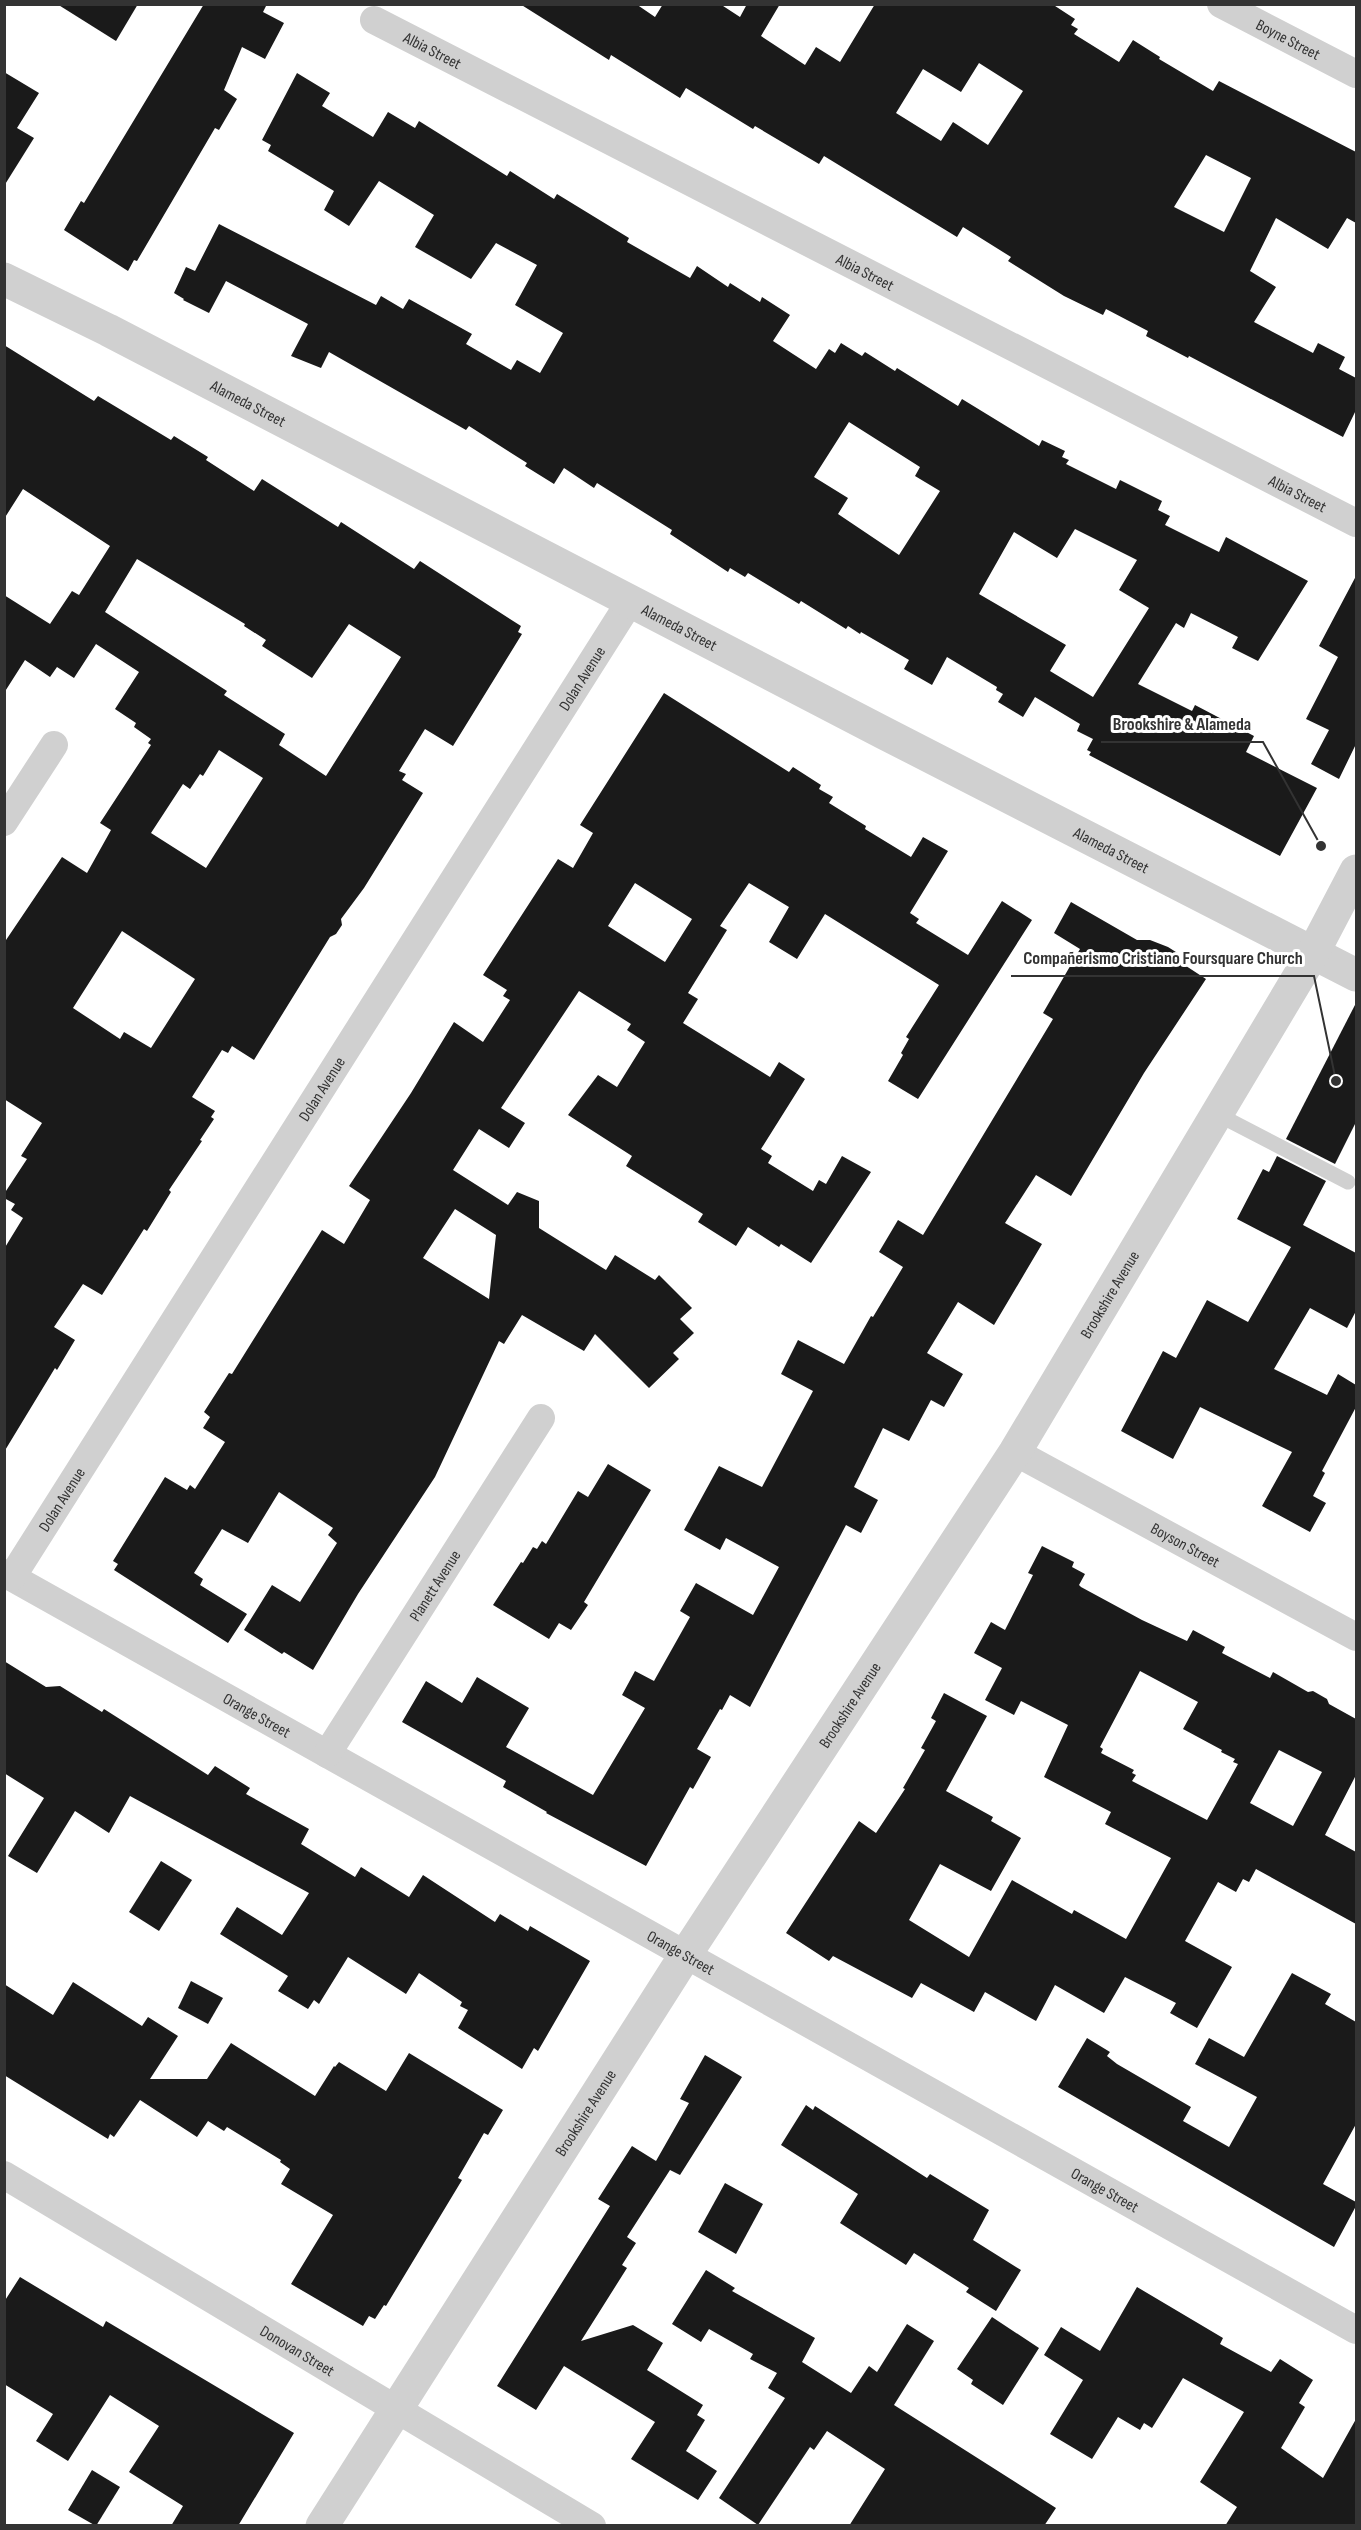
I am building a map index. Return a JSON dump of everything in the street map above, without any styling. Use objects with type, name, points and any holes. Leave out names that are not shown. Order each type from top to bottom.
[{"type":"street","name":"Boyne Street","points":[[1221,4],[1356,74]]},
{"type":"street","name":"Albia Street","points":[[374,20],[1356,523]]},
{"type":"street","name":"Alameda Street","points":[[4,279],[108,330],[421,494],[632,600],[884,733],[1356,975]]},
{"type":"street","name":"Dolan Avenue","points":[[8,1575],[632,600]]},
{"type":"street","points":[[4,822],[54,745]]},
{"type":"street","name":"Brookshire Avenue","points":[[322,2526],[686,1954],[1015,1452],[1313,953],[1356,871]]},
{"type":"street","name":"Planett Avenue","points":[[327,1754],[541,1418]]},
{"type":"street","name":"Boyson Street","points":[[1015,1452],[1356,1637]]},
{"type":"street","name":"Orange Street","points":[[8,1575],[1356,2330]]},
{"type":"street","name":"Donovan Street","points":[[4,2175],[592,2526]]},
{"type":"lane","points":[[1217,1114],[1348,1182]]},
{"type":"building","points":[[57,4],[138,4],[116,41]]},
{"type":"building","points":[[204,4],[267,4],[263,12],[284,23],[265,59],[242,47],[224,90],[237,99],[219,130],[215,128],[137,261],[134,260],[128,271],[64,230],[81,201],[84,203]]},
{"type":"building","points":[[520,4],[636,4],[655,17],[663,4],[720,4],[740,17],[747,4],[780,4],[761,36],[805,65],[816,47],[840,62],[875,4],[1052,4],[1075,19],[1071,25],[1078,29],[1074,34],[1119,62],[1133,40],[1160,57],[1159,59],[1213,91],[1219,81],[1356,152],[1356,223],[1347,218],[1328,249],[1276,218],[1250,271],[1276,287],[1254,322],[1313,353],[1318,343],[1345,357],[1339,369],[1356,378],[1356,410],[1343,437],[1189,356],[1188,358],[1146,336],[1148,331],[1106,309],[1103,315],[1064,296],[1008,261],[1011,257],[963,227],[957,237],[824,156],[819,164],[755,126],[753,129],[686,88],[680,98],[611,55],[609,60]],"holes":[[[979,63],[1023,91],[988,145],[953,122],[941,141],[896,113],[923,69],[961,92]],[[1206,155],[1251,178],[1224,232],[1174,207]]]},
{"type":"building","points":[[4,72],[39,93],[17,128],[34,138],[4,186]]},
{"type":"building","points":[[297,73],[330,93],[322,106],[373,137],[388,112],[415,128],[419,121],[507,176],[510,171],[554,199],[557,194],[629,238],[627,242],[690,278],[697,266],[728,287],[730,283],[760,302],[762,297],[790,315],[773,341],[816,369],[829,349],[835,353],[841,343],[862,356],[865,352],[895,371],[897,368],[958,406],[962,399],[1039,446],[1042,440],[1065,451],[1062,457],[1069,460],[1066,464],[1116,489],[1120,480],[1162,501],[1158,510],[1170,516],[1165,525],[1219,552],[1226,537],[1308,581],[1258,661],[1232,648],[1238,637],[1191,613],[1184,628],[1176,623],[1138,684],[1192,711],[1195,705],[1254,736],[1246,752],[1317,788],[1280,856],[1089,755],[1091,752],[1087,750],[1093,739],[1077,731],[1080,724],[1035,697],[1023,717],[998,702],[1003,694],[996,690],[997,687],[947,657],[932,685],[904,669],[909,660],[861,632],[860,634],[848,626],[846,629],[801,601],[799,604],[748,573],[745,577],[730,568],[728,572],[670,534],[672,530],[597,483],[594,488],[564,468],[554,484],[525,466],[527,463],[469,426],[466,430],[329,352],[321,368],[291,356],[308,324],[226,281],[209,313],[183,300],[174,293],[186,267],[195,271],[219,224],[376,305],[381,296],[403,309],[409,299],[472,334],[466,344],[511,370],[517,360],[540,373],[563,333],[515,305],[537,265],[496,243],[471,279],[415,247],[434,215],[379,181],[349,226],[324,210],[334,191],[268,151],[271,145],[262,140]],"holes":[[[849,422],[920,467],[915,476],[940,491],[899,555],[838,514],[848,498],[814,477]],[[1075,529],[1137,560],[1119,590],[1149,608],[1093,697],[1050,671],[1066,645],[979,594],[1014,532],[1057,558]]]},
{"type":"building","points":[[4,345],[94,401],[98,396],[171,440],[174,436],[208,457],[206,460],[254,491],[262,479],[338,527],[341,522],[414,569],[420,561],[521,626],[518,632],[522,634],[453,746],[425,729],[399,771],[406,774],[402,780],[423,793],[364,888],[341,919],[342,925],[336,934],[330,937],[254,1060],[232,1046],[228,1053],[222,1050],[192,1097],[215,1111],[211,1117],[214,1119],[169,1190],[171,1192],[147,1231],[144,1229],[102,1295],[83,1284],[54,1327],[75,1340],[57,1370],[55,1368],[4,1452],[4,1249],[23,1218],[11,1210],[15,1204],[4,1198],[4,1194],[27,1159],[21,1156],[42,1123],[4,1099],[4,943],[62,857],[87,873],[111,830],[100,823],[151,745],[148,743],[151,739],[134,727],[136,723],[115,709],[139,672],[96,644],[74,678],[57,667],[50,677],[25,660],[4,693],[4,595],[50,624],[72,591],[79,595],[110,546],[23,489],[4,519]],"holes":[[[137,559],[245,624],[244,626],[266,640],[262,646],[312,678],[349,624],[401,657],[326,776],[279,745],[285,734],[224,695],[227,691],[105,612]],[[219,750],[263,778],[206,868],[151,833],[183,784],[190,789],[200,774],[203,776]],[[122,931],[195,979],[151,1048],[124,1032],[120,1039],[73,1008]]]},
{"type":"building","points":[[1356,576],[1356,744],[1339,779],[1311,764],[1329,730],[1306,719],[1338,657],[1319,646]]},
{"type":"building","points":[[664,693],[789,772],[793,767],[821,785],[819,789],[833,797],[829,803],[866,826],[865,829],[911,857],[923,837],[948,851],[910,913],[919,919],[916,923],[968,955],[1002,901],[1032,920],[918,1099],[888,1081],[903,1055],[901,1053],[909,1039],[906,1037],[939,985],[825,914],[797,959],[769,942],[789,907],[749,883],[720,926],[727,930],[688,993],[698,999],[683,1023],[770,1077],[779,1062],[805,1079],[761,1149],[772,1156],[768,1163],[813,1191],[819,1180],[826,1184],[842,1156],[871,1172],[811,1263],[781,1244],[779,1247],[748,1227],[736,1246],[698,1222],[703,1214],[626,1166],[632,1156],[568,1115],[598,1075],[617,1087],[645,1042],[627,1030],[631,1024],[579,991],[501,1108],[525,1123],[509,1148],[479,1129],[453,1170],[508,1205],[517,1192],[539,1201],[539,1228],[606,1270],[615,1255],[655,1280],[659,1275],[692,1308],[680,1319],[694,1333],[673,1353],[679,1359],[649,1388],[595,1334],[584,1351],[522,1315],[504,1344],[499,1341],[435,1477],[358,1594],[313,1670],[244,1630],[272,1585],[300,1602],[337,1543],[328,1535],[333,1528],[279,1492],[248,1543],[222,1529],[194,1573],[203,1579],[200,1585],[247,1614],[228,1643],[114,1570],[118,1564],[113,1561],[165,1477],[187,1490],[190,1485],[195,1489],[225,1442],[203,1428],[210,1417],[204,1412],[229,1373],[232,1374],[322,1230],[344,1244],[370,1200],[349,1186],[411,1093],[454,1022],[483,1042],[510,1000],[503,996],[507,990],[483,975],[558,859],[573,868],[593,833],[580,825]],"holes":[[[635,883],[692,919],[665,962],[608,926]],[[455,1209],[496,1235],[489,1299],[423,1258]]]},
{"type":"building","points":[[1071,902],[1137,940],[1150,940],[1168,947],[1187,959],[1183,964],[1206,979],[1144,1073],[1071,1196],[1036,1175],[1005,1223],[1042,1244],[994,1325],[958,1302],[927,1353],[963,1374],[944,1407],[931,1400],[909,1441],[883,1428],[854,1487],[878,1500],[861,1533],[846,1525],[750,1707],[730,1695],[722,1710],[720,1709],[697,1749],[711,1757],[693,1789],[690,1787],[646,1866],[546,1813],[503,1787],[506,1781],[402,1722],[426,1681],[462,1703],[477,1677],[529,1708],[506,1747],[593,1795],[645,1708],[622,1695],[635,1671],[654,1681],[690,1617],[680,1611],[696,1583],[753,1615],[779,1567],[726,1538],[720,1550],[684,1530],[719,1466],[762,1487],[813,1391],[781,1374],[798,1340],[844,1364],[871,1316],[873,1317],[903,1267],[879,1252],[898,1220],[923,1235],[1053,1019],[1043,1013],[1080,949],[1054,933]]},
{"type":"building","points":[[1356,1003],[1356,1122],[1335,1164],[1286,1139]]},
{"type":"building","points":[[1277,1156],[1326,1181],[1303,1225],[1356,1253],[1356,1311],[1347,1328],[1310,1308],[1274,1369],[1327,1395],[1338,1374],[1356,1385],[1356,1407],[1322,1471],[1325,1473],[1313,1496],[1326,1503],[1310,1532],[1262,1506],[1292,1452],[1200,1407],[1173,1459],[1121,1431],[1163,1351],[1176,1358],[1207,1300],[1248,1322],[1291,1247],[1237,1219],[1263,1169],[1269,1172]]},
{"type":"building","points":[[608,1464],[651,1490],[584,1602],[588,1605],[571,1630],[559,1623],[549,1639],[493,1605],[533,1547],[537,1549],[542,1541],[546,1544],[578,1491],[588,1497]]},
{"type":"building","points":[[1042,1546],[1074,1562],[1072,1567],[1085,1574],[1079,1585],[1081,1587],[1187,1641],[1193,1630],[1225,1647],[1222,1653],[1270,1678],[1273,1672],[1308,1692],[1313,1691],[1327,1699],[1329,1704],[1356,1719],[1356,1775],[1325,1835],[1356,1852],[1356,1924],[1256,1869],[1249,1882],[1243,1879],[1236,1892],[1218,1882],[1185,1941],[1232,1967],[1197,2028],[1170,2013],[1176,2003],[1125,1977],[1104,2013],[1055,1985],[1036,2021],[985,1992],[974,2012],[921,1983],[912,1998],[833,1956],[829,1961],[786,1933],[859,1821],[876,1833],[905,1789],[903,1788],[925,1750],[921,1748],[936,1721],[931,1718],[944,1693],[987,1716],[946,1791],[993,1817],[991,1821],[1021,1838],[991,1891],[940,1864],[909,1920],[969,1957],[1012,1880],[1072,1914],[1074,1910],[1126,1939],[1171,1858],[1105,1824],[1111,1812],[1044,1777],[1068,1725],[1021,1701],[1014,1715],[985,1700],[1002,1668],[974,1653],[991,1622],[1005,1630],[1033,1575],[1028,1573]],"holes":[[[1140,1671],[1198,1702],[1183,1729],[1222,1750],[1221,1752],[1235,1759],[1233,1762],[1238,1764],[1207,1820],[1132,1781],[1136,1775],[1132,1773],[1134,1770],[1101,1753],[1103,1749],[1100,1747]],[[1279,1750],[1322,1772],[1293,1826],[1250,1803]]]},
{"type":"building","points":[[4,1661],[46,1687],[60,1686],[102,1712],[104,1709],[208,1775],[215,1766],[250,1788],[246,1794],[309,1829],[301,1844],[355,1877],[361,1867],[409,1897],[423,1875],[495,1922],[500,1914],[528,1931],[530,1926],[590,1961],[538,2051],[534,2048],[522,2069],[458,2028],[468,2010],[460,2006],[462,2002],[419,1973],[406,1994],[348,1957],[319,2004],[314,2000],[308,2009],[278,1991],[288,1976],[220,1934],[237,1907],[282,1935],[309,1893],[130,1796],[109,1833],[75,1811],[37,1873],[8,1856],[44,1798],[4,1773]]},
{"type":"building","points":[[161,1861],[192,1880],[159,1931],[129,1912]]},
{"type":"building","points":[[1292,1973],[1331,1994],[1325,2004],[1356,2022],[1356,2124],[1323,2184],[1356,2202],[1356,2206],[1334,2247],[1058,2087],[1087,2038],[1110,2052],[1107,2056],[1117,2064],[1191,2107],[1183,2121],[1229,2147],[1257,2097],[1195,2064],[1209,2038],[1244,2057]]},
{"type":"building","points":[[191,1981],[223,1998],[208,2024],[178,2008]]},
{"type":"building","points":[[73,1982],[142,2026],[148,2017],[178,2036],[150,2079],[207,2079],[231,2043],[315,2096],[339,2062],[386,2091],[409,2053],[503,2110],[488,2135],[484,2133],[458,2178],[462,2180],[386,2306],[384,2305],[375,2319],[369,2316],[363,2326],[291,2284],[333,2215],[281,2184],[290,2169],[280,2162],[281,2160],[227,2127],[224,2131],[208,2121],[197,2137],[140,2100],[114,2137],[110,2134],[108,2139],[4,2075],[4,1984],[53,2015]]},
{"type":"building","points":[[705,2055],[742,2077],[680,2175],[670,2170],[627,2237],[636,2243],[622,2265],[627,2268],[581,2341],[633,2325],[663,2343],[647,2370],[703,2405],[697,2415],[705,2420],[686,2451],[717,2471],[698,2500],[631,2459],[655,2422],[564,2366],[536,2410],[497,2386],[610,2206],[598,2199],[632,2146],[656,2161],[689,2103],[680,2099]]},
{"type":"building","points":[[806,2105],[813,2110],[815,2106],[927,2178],[930,2174],[989,2210],[973,2240],[1021,2270],[996,2311],[966,2292],[969,2288],[914,2253],[906,2265],[840,2223],[858,2194],[781,2145]]},
{"type":"building","points":[[725,2183],[763,2204],[736,2254],[698,2232]]},
{"type":"building","points":[[706,2270],[735,2288],[732,2291],[815,2338],[802,2362],[851,2393],[869,2366],[877,2372],[907,2324],[934,2341],[894,2405],[1056,2508],[1044,2526],[849,2526],[885,2469],[827,2431],[814,2450],[810,2447],[758,2525],[719,2498],[785,2398],[768,2388],[777,2373],[750,2359],[753,2354],[709,2329],[701,2342],[672,2324]]},
{"type":"building","points":[[20,2277],[103,2327],[106,2321],[294,2433],[238,2526],[171,2526],[183,2506],[129,2472],[159,2426],[110,2395],[68,2461],[36,2441],[53,2414],[4,2384],[4,2302]]},
{"type":"building","points":[[1137,2287],[1223,2338],[1220,2344],[1271,2372],[1280,2359],[1313,2380],[1299,2403],[1305,2407],[1281,2448],[1323,2478],[1356,2419],[1356,2526],[1225,2526],[1237,2507],[1200,2482],[1244,2412],[1183,2378],[1152,2428],[1144,2423],[1140,2430],[1118,2417],[1092,2459],[1050,2434],[1083,2380],[1044,2355],[1061,2327],[1100,2351]]},
{"type":"building","points":[[992,2317],[1039,2348],[1003,2405],[971,2384],[973,2380],[957,2369]]},
{"type":"building","points":[[92,2470],[120,2487],[96,2526],[68,2510]]},
{"type":"place","name":"Brookshire & Alameda","points":[[1321,846]]},
{"type":"place","name":"Compañerismo Cristiano Foursquare Church","points":[[1336,1081]]}]
